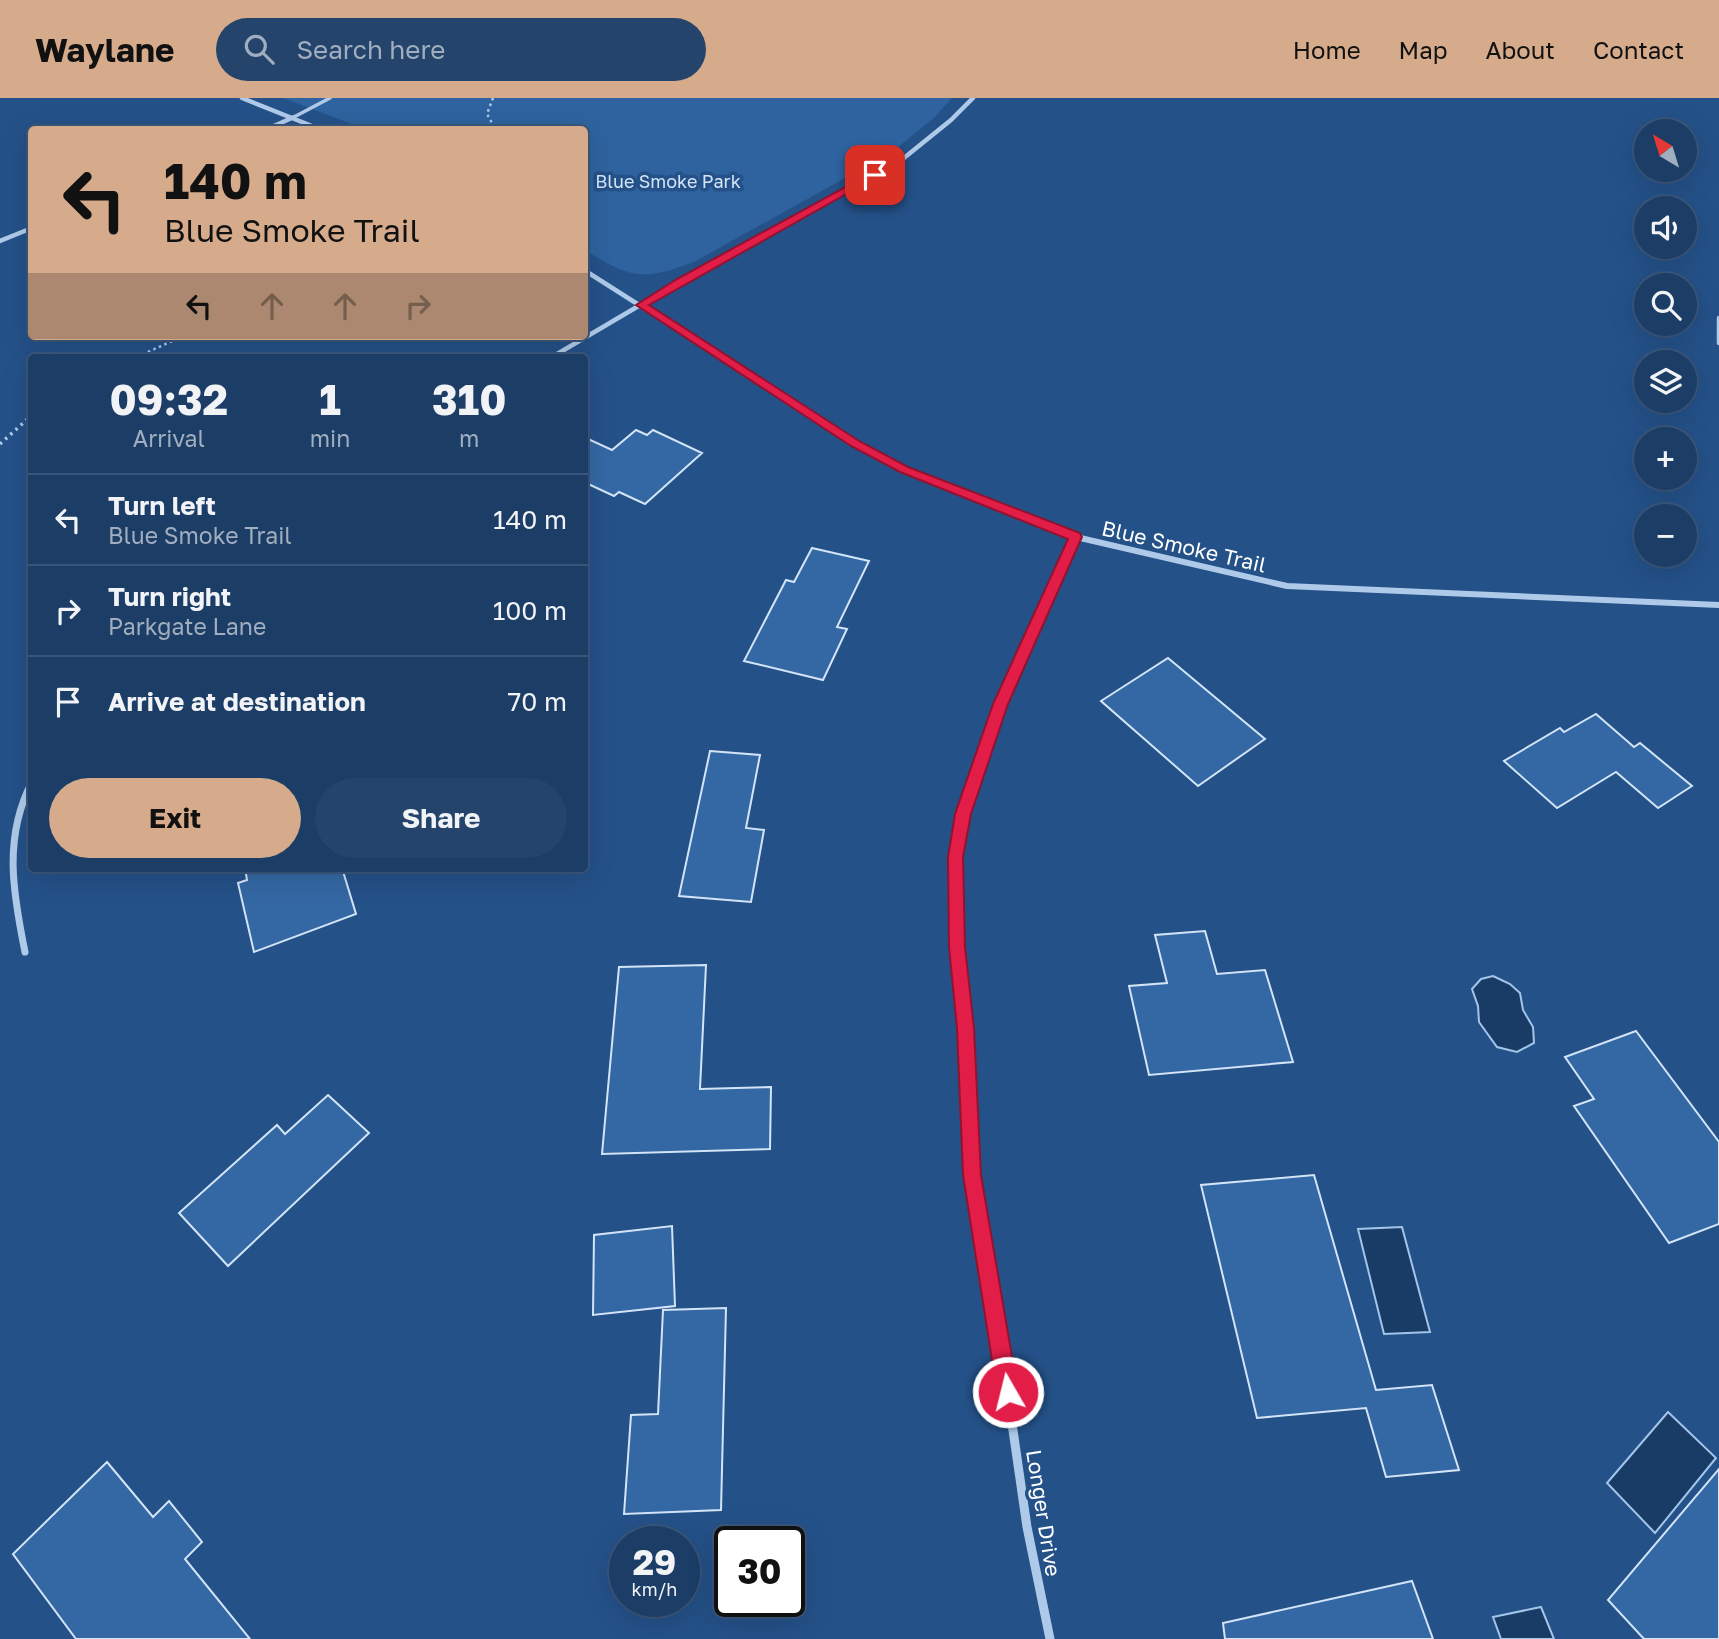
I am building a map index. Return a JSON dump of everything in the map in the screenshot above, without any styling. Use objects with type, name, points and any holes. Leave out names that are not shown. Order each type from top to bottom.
[{"type":"street","points":[[242,98],[313,126]]},
{"type":"street","points":[[588,336],[681,281],[899,162],[973,98]]},
{"type":"street","points":[[274,126],[294,117]]},
{"type":"street","points":[[0,241],[28,230]]},
{"type":"street","name":"Blue Smoke Trail","points":[[588,272],[855,443],[904,470],[1076,537],[1287,586],[1719,605]]},
{"type":"street","points":[[1719,318],[1719,343]]},
{"type":"street","points":[[557,354],[581,340]]},
{"type":"street","name":"Longer Drive","points":[[1050,1639],[1027,1527],[992,1285],[972,1175],[965,1028],[957,947],[956,857],[963,814],[1000,704],[1076,537]]},
{"type":"street","points":[[25,952],[9,868],[12,820],[28,790]]},
{"type":"lane","points":[[294,117],[330,98]]},
{"type":"path","points":[[494,98],[487,114],[494,126]]},
{"type":"path","points":[[144,354],[174,340]]},
{"type":"path","points":[[0,443],[28,418]]},
{"type":"green space","name":"Blue Smoke Park","points":[[283,98],[952,98],[935,117],[892,152],[694,262],[649,274],[626,272],[588,252],[588,126],[357,126]]},
{"type":"shaded area","points":[[1493,976],[1510,984],[1520,993],[1523,1010],[1533,1027],[1534,1043],[1517,1052],[1497,1047],[1479,1022],[1478,1006],[1472,989],[1481,979]]},
{"type":"shaded area","points":[[1402,1227],[1430,1332],[1384,1334],[1358,1229]]},
{"type":"shaded area","points":[[1668,1412],[1716,1458],[1655,1533],[1607,1483]]},
{"type":"shaded area","points":[[1541,1607],[1554,1639],[1501,1639],[1493,1617]]},
{"type":"building","points":[[636,430],[647,435],[653,430],[702,453],[645,504],[619,492],[614,496],[588,484],[588,439],[612,450]]},
{"type":"building","points":[[812,548],[869,561],[837,627],[847,629],[823,680],[744,661],[786,580],[794,582]]},
{"type":"building","points":[[1168,658],[1265,739],[1198,786],[1101,701]]},
{"type":"building","points":[[1596,714],[1634,747],[1640,743],[1692,786],[1658,808],[1616,772],[1557,808],[1504,761],[1560,728],[1564,732]]},
{"type":"building","points":[[710,751],[760,755],[746,828],[764,830],[751,902],[679,896]]},
{"type":"building","points":[[246,872],[343,872],[356,914],[254,952],[238,883],[247,880]]},
{"type":"building","points":[[1205,931],[1217,974],[1265,970],[1293,1062],[1149,1075],[1129,986],[1167,983],[1155,935]]},
{"type":"building","points":[[706,965],[700,1089],[771,1087],[770,1149],[602,1154],[619,967]]},
{"type":"building","points":[[1636,1031],[1719,1142],[1719,1224],[1669,1243],[1574,1106],[1594,1099],[1565,1057]]},
{"type":"building","points":[[328,1095],[369,1133],[228,1266],[179,1213],[277,1125],[285,1134]]},
{"type":"building","points":[[1314,1175],[1376,1390],[1432,1385],[1459,1470],[1386,1477],[1366,1408],[1257,1418],[1201,1185]]},
{"type":"building","points":[[672,1226],[675,1306],[593,1315],[594,1235]]},
{"type":"building","points":[[726,1308],[721,1510],[624,1514],[631,1415],[658,1414],[663,1310]]},
{"type":"building","points":[[107,1462],[153,1517],[169,1501],[202,1542],[185,1559],[250,1639],[76,1639],[13,1554]]},
{"type":"building","points":[[1719,1469],[1719,1639],[1644,1639],[1608,1600]]},
{"type":"building","points":[[1412,1581],[1433,1639],[1225,1639],[1223,1623]]},
{"type":"route","points":[[875,175],[642,305],[855,443],[904,470],[1076,537],[1000,704],[963,814],[956,857],[957,947],[965,1028],[972,1175],[1008,1392]]}]
